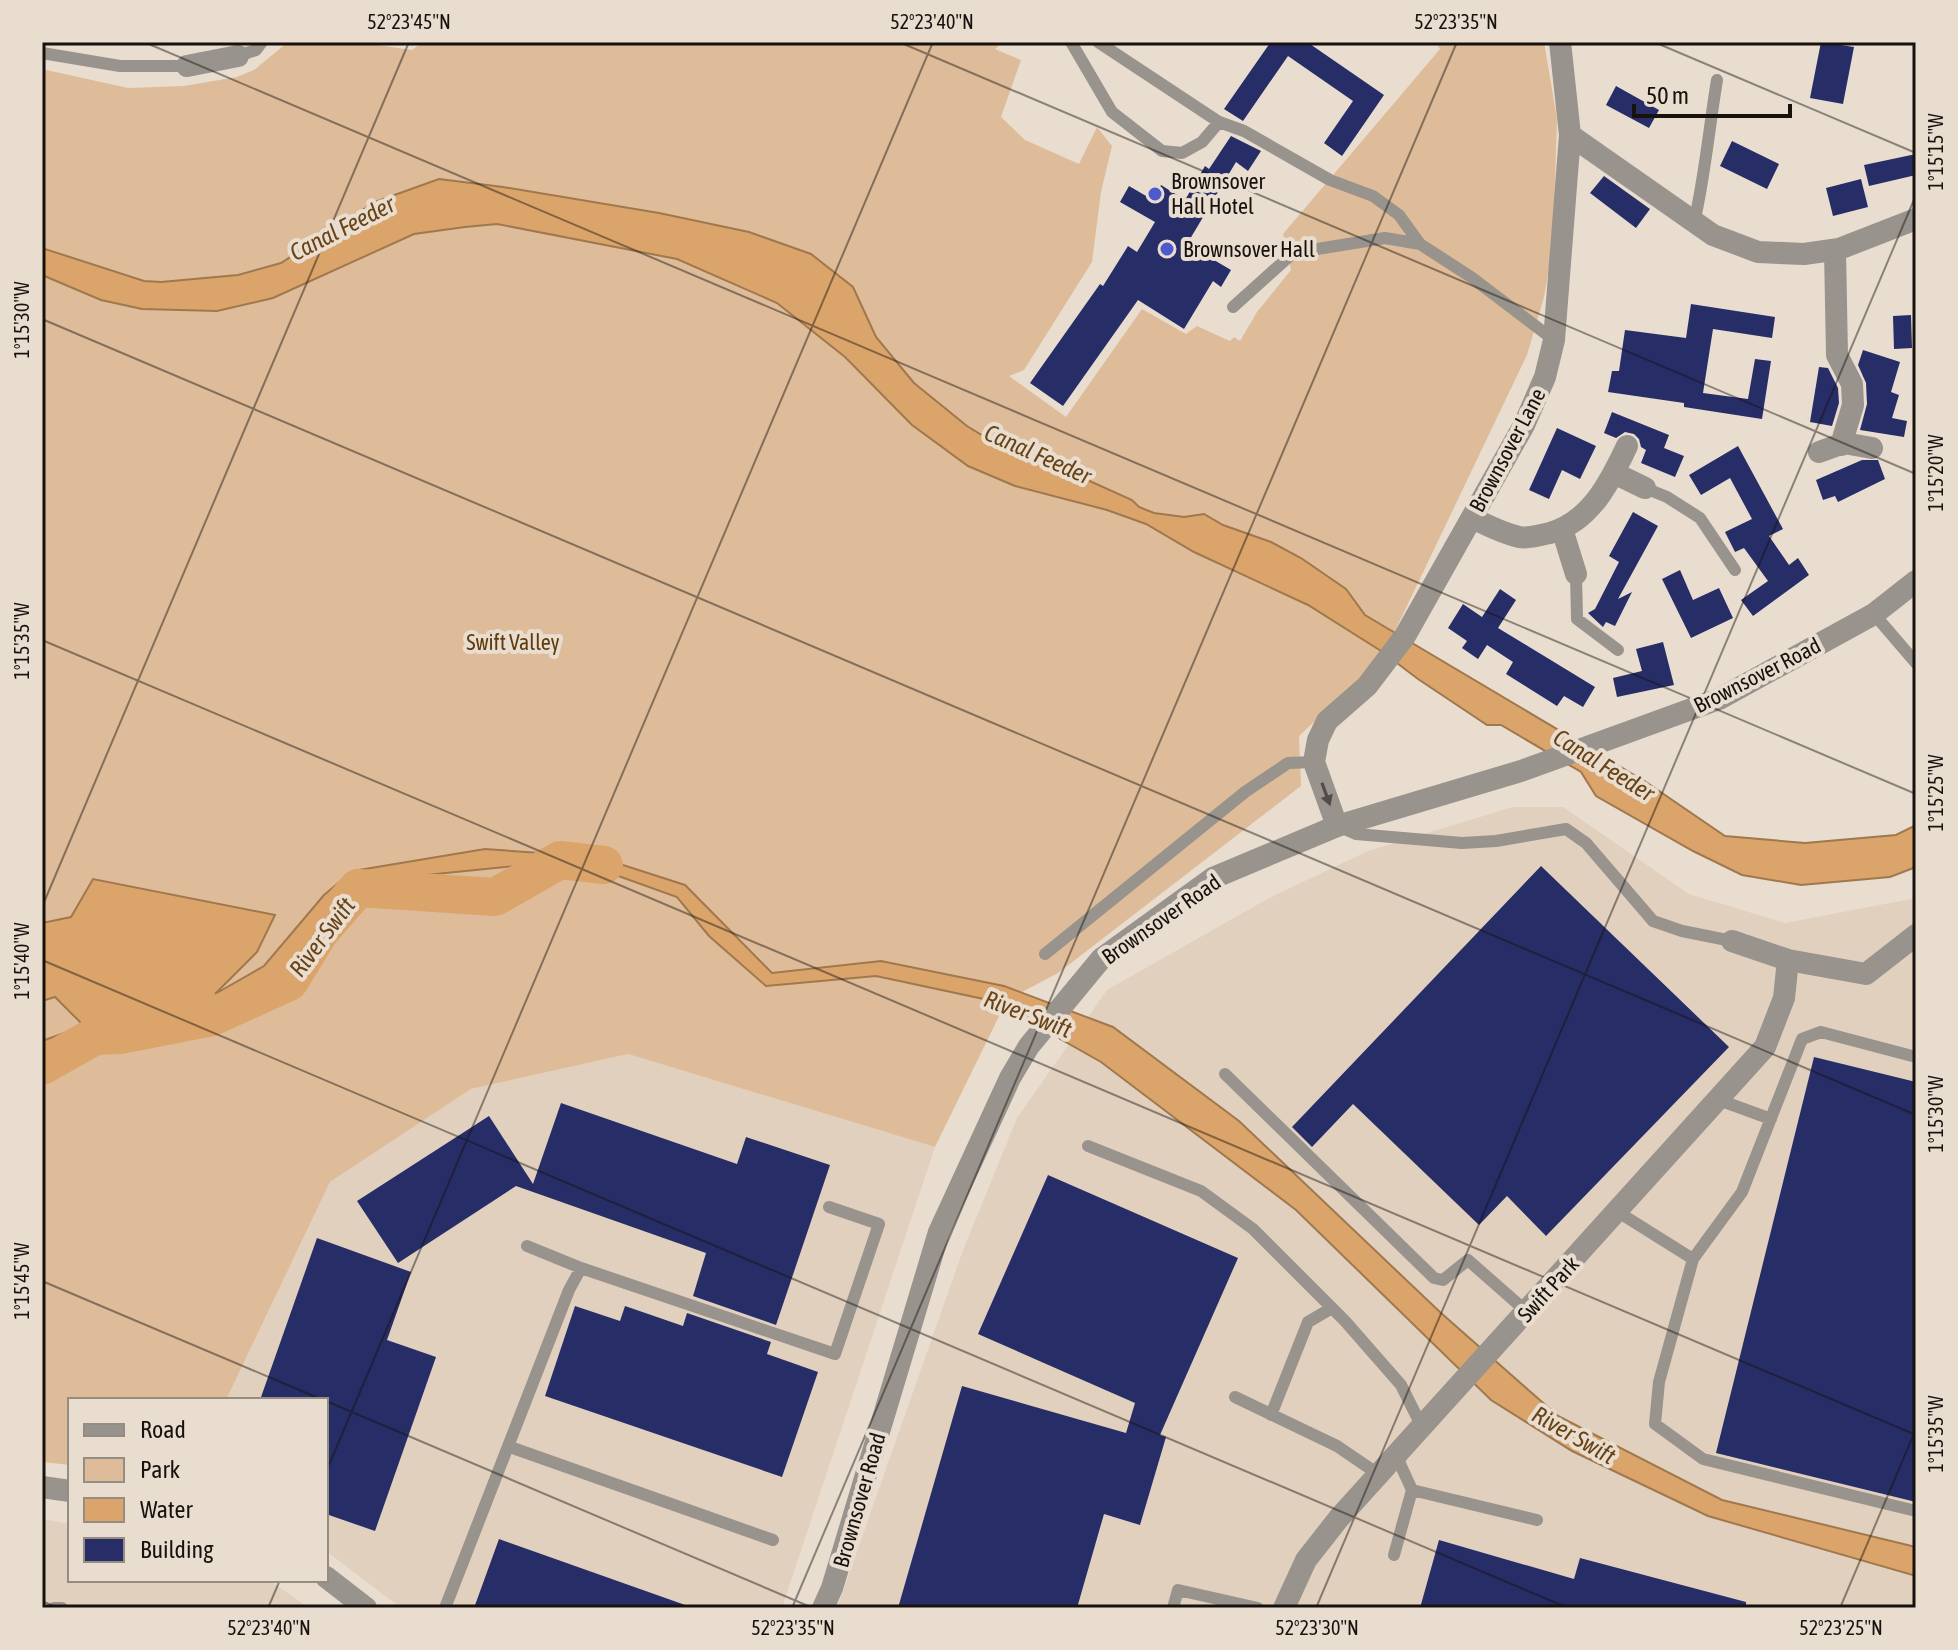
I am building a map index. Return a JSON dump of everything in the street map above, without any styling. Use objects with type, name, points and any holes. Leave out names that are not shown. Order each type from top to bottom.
[{"type":"street","name":"Brownsover Lane","points":[[1314,762],[1318,740],[1327,721],[1367,686],[1405,636],[1524,425],[1545,377],[1554,340],[1570,135],[1560,42]]},
{"type":"street","points":[[187,66],[210,53],[238,56]]},
{"type":"street","points":[[1570,135],[1713,235],[1758,252],[1804,254],[1835,250],[1916,219]]},
{"type":"street","points":[[1835,250],[1837,355],[1852,384],[1853,405],[1841,445]]},
{"type":"street","points":[[1819,452],[1841,445],[1872,448]]},
{"type":"street","points":[[1472,518],[1523,538],[1562,529],[1582,516],[1604,491],[1627,446]]},
{"type":"street","points":[[1614,473],[1645,488]]},
{"type":"street","points":[[1562,529],[1576,574]]},
{"type":"street","name":"Brownsover Road","points":[[823,1608],[832,1588],[939,1232],[1010,1078],[1029,1046],[1101,959],[1213,878],[1337,826],[1521,771],[1719,699],[1874,614],[1916,581]]},
{"type":"street","points":[[1314,762],[1337,826]]},
{"type":"street","points":[[1732,941],[1788,960],[1866,974],[1916,935]]},
{"type":"street","name":"Swift Park","points":[[1284,1608],[1306,1560],[1339,1518],[1765,1047],[1784,998],[1788,960]]},
{"type":"street","points":[[42,1487],[68,1491]]},
{"type":"street","points":[[328,1579],[366,1608]]},
{"type":"lane","points":[[238,56],[256,50],[262,42]]},
{"type":"lane","points":[[1071,42],[1112,112],[1162,151],[1182,153],[1202,142],[1219,122]]},
{"type":"lane","points":[[1098,42],[1219,122],[1244,131],[1330,180],[1373,196],[1399,215],[1420,244],[1471,277],[1554,340]]},
{"type":"lane","points":[[42,53],[120,66],[187,66]]},
{"type":"lane","points":[[1694,223],[1705,175],[1707,140],[1717,80]]},
{"type":"lane","points":[[1233,307],[1293,253],[1385,238],[1420,244]]},
{"type":"lane","points":[[1645,488],[1667,497],[1700,518],[1735,570]]},
{"type":"lane","points":[[1576,574],[1577,619],[1618,650]]},
{"type":"lane","points":[[1874,614],[1916,663]]},
{"type":"lane","points":[[1045,954],[1245,792],[1288,763],[1314,762]]},
{"type":"lane","points":[[1337,826],[1356,834],[1462,843],[1496,841],[1566,829],[1586,843],[1653,921],[1682,931],[1732,941]]},
{"type":"lane","points":[[1916,1057],[1821,1032],[1802,1039],[1742,1192],[1693,1259],[1659,1382],[1655,1424],[1703,1459],[1916,1511]]},
{"type":"lane","points":[[1225,1074],[1434,1278],[1443,1280],[1468,1260],[1527,1312]]},
{"type":"lane","points":[[1719,1100],[1771,1119]]},
{"type":"lane","points":[[1088,1146],[1201,1191],[1253,1229],[1332,1308],[1401,1385],[1424,1424]]},
{"type":"lane","points":[[527,1246],[581,1268],[835,1354],[879,1224],[829,1207]]},
{"type":"lane","points":[[1618,1212],[1693,1259]]},
{"type":"lane","points":[[445,1608],[569,1290],[581,1268]]},
{"type":"lane","points":[[1271,1415],[1308,1322],[1332,1308]]},
{"type":"lane","points":[[1235,1397],[1337,1446],[1378,1474]]},
{"type":"lane","points":[[510,1447],[773,1540]]},
{"type":"lane","points":[[1394,1555],[1412,1490],[1396,1455]]},
{"type":"lane","points":[[1412,1490],[1537,1520]]},
{"type":"lane","points":[[1173,1608],[1178,1590],[1258,1608]]},
{"type":"lane","points":[[54,1608],[62,1608]]},
{"type":"shaded area","points":[[1513,807],[1563,807],[1689,894],[1785,923],[1916,898],[1916,1608],[837,1608],[962,1253],[1017,1118],[1107,990],[1269,898],[1368,851]]},
{"type":"shaded area","points":[[628,1054],[935,1147],[782,1608],[401,1608],[328,1553],[328,1398],[227,1398],[330,1182],[471,1089]]},
{"type":"shaded area","points":[[42,1519],[68,1524],[68,1582],[272,1582],[309,1608],[42,1608]]},
{"type":"green space","points":[[288,42],[357,42],[412,50],[423,42],[1003,42],[995,49],[1021,60],[1001,117],[1025,140],[1079,164],[1097,127],[1112,146],[1101,192],[1092,262],[1024,370],[1009,376],[1066,417],[1142,309],[1186,334],[1197,326],[1230,341],[1234,337],[1240,341],[1257,312],[1291,270],[1283,234],[1440,49],[1436,42],[1544,42],[1557,119],[1553,246],[1544,297],[1527,355],[1394,633],[1365,615],[1346,589],[1326,574],[1271,542],[1223,525],[1204,514],[1184,517],[1154,513],[1072,473],[997,445],[967,426],[915,383],[876,337],[853,286],[811,254],[749,232],[659,213],[475,184],[375,202],[281,263],[238,275],[144,281],[42,248],[42,69],[128,88],[184,86],[237,77],[254,70]]},
{"type":"green space","name":"Swift Valley","points":[[437,207],[744,259],[956,435],[1313,588],[1384,648],[1357,682],[1299,736],[1301,786],[1058,973],[1007,1000],[935,1147],[628,1054],[471,1089],[330,1182],[227,1398],[68,1398],[68,1465],[42,1462],[42,259],[189,297]]},
{"type":"water","name":"Canal Feeder","points":[[439,179],[659,213],[749,232],[811,254],[853,287],[876,337],[914,383],[967,426],[998,445],[1072,473],[1154,513],[1184,517],[1204,514],[1301,558],[1346,589],[1365,615],[1646,782],[1725,836],[1805,843],[1896,835],[1916,825],[1916,867],[1890,877],[1801,885],[1742,875],[1693,851],[1596,796],[1581,772],[1501,725],[1487,725],[1381,651],[1308,605],[1194,552],[1146,524],[1107,510],[1015,486],[968,466],[912,425],[845,357],[777,303],[677,259],[497,224],[465,227],[414,234],[273,298],[217,311],[142,309],[101,300],[42,275],[42,248],[144,281],[238,275],[281,263],[375,202]]},
{"type":"water","points":[[485,849],[598,857],[685,885],[772,973],[881,961],[1004,986],[1113,1027],[1239,1121],[1441,1313],[1558,1416],[1722,1500],[1916,1547],[1916,1576],[1708,1516],[1572,1451],[1491,1400],[1296,1210],[1101,1062],[993,1001],[876,976],[766,986],[709,936],[677,897],[610,873],[545,863],[367,881],[347,895],[275,978],[219,1009],[122,1027],[120,1035],[95,1036],[89,1031],[42,1052],[42,1041],[84,1026],[55,997],[42,1001],[42,923],[71,917],[93,879],[275,915],[257,952],[215,994],[264,966],[324,895],[353,871]]},
{"type":"building","points":[[1268,42],[1307,42],[1384,95],[1342,156],[1324,143],[1353,101],[1288,56],[1243,121],[1224,109]]},
{"type":"building","points":[[1821,42],[1854,47],[1843,104],[1810,98]]},
{"type":"building","points":[[1616,86],[1659,110],[1649,128],[1606,105]]},
{"type":"building","name":"Brownsover Hall","points":[[1231,136],[1261,151],[1248,171],[1236,162],[1187,244],[1231,270],[1221,287],[1213,281],[1184,329],[1138,300],[1063,406],[1030,383],[1100,284],[1103,286],[1128,246],[1137,252],[1155,222],[1120,202],[1129,186],[1153,200],[1161,185],[1185,200],[1205,166],[1209,169]]},
{"type":"building","points":[[1732,141],[1779,164],[1767,189],[1720,166]]},
{"type":"building","points":[[1916,154],[1916,175],[1869,186],[1864,165]]},
{"type":"building","points":[[1604,176],[1650,209],[1636,228],[1590,193]]},
{"type":"building","points":[[1861,179],[1868,207],[1833,216],[1826,188]]},
{"type":"building","points":[[1691,304],[1775,317],[1772,338],[1713,329],[1703,393],[1748,399],[1755,359],[1771,361],[1762,419],[1608,392],[1612,371],[1619,371],[1625,330],[1686,338]]},
{"type":"building","points":[[1911,315],[1912,348],[1894,349],[1893,316]]},
{"type":"building","points":[[1863,350],[1900,362],[1891,392],[1899,395],[1892,418],[1907,421],[1904,437],[1860,430],[1867,404],[1866,383],[1858,365]]},
{"type":"building","points":[[1819,367],[1828,368],[1838,388],[1839,403],[1832,426],[1810,422]]},
{"type":"building","points":[[1612,412],[1669,435],[1664,448],[1684,456],[1675,477],[1641,463],[1646,450],[1634,434],[1625,432],[1616,438],[1604,433]]},
{"type":"building","points":[[1557,428],[1596,446],[1580,479],[1562,470],[1549,499],[1529,490]]},
{"type":"building","points":[[1738,446],[1783,529],[1769,536],[1789,565],[1798,558],[1809,575],[1753,616],[1741,600],[1768,581],[1744,548],[1735,552],[1725,532],[1752,519],[1730,478],[1701,495],[1689,475]]},
{"type":"building","points":[[1862,460],[1878,460],[1885,479],[1838,502],[1835,496],[1823,500],[1816,480]]},
{"type":"building","points":[[1633,512],[1658,526],[1618,599],[1632,592],[1615,626],[1606,622],[1603,627],[1588,613],[1595,609],[1619,562],[1609,556]]},
{"type":"building","points":[[1680,570],[1693,600],[1719,588],[1733,618],[1691,638],[1662,579]]},
{"type":"building","points":[[1500,589],[1516,600],[1498,628],[1595,687],[1583,707],[1564,696],[1557,706],[1506,674],[1513,662],[1487,645],[1478,659],[1462,648],[1467,641],[1448,628],[1463,604],[1482,617]]},
{"type":"building","points":[[1663,642],[1674,685],[1617,697],[1613,678],[1642,671],[1636,649]]},
{"type":"building","points":[[1541,866],[1729,1047],[1546,1236],[1507,1196],[1479,1225],[1353,1104],[1312,1147],[1292,1127]]},
{"type":"building","points":[[1814,1057],[1916,1082],[1916,1502],[1716,1453]]},
{"type":"building","points":[[561,1103],[737,1164],[746,1137],[830,1165],[776,1325],[693,1296],[706,1253],[516,1186],[398,1263],[357,1201],[489,1116],[533,1184]]},
{"type":"building","points":[[1048,1175],[1238,1258],[1160,1435],[1166,1437],[1140,1525],[1104,1514],[1077,1608],[898,1608],[962,1386],[1126,1433],[1135,1403],[978,1334]]},
{"type":"building","points":[[317,1238],[411,1272],[387,1340],[436,1357],[375,1531],[328,1515],[328,1398],[261,1398]]},
{"type":"building","points":[[575,1306],[620,1321],[625,1306],[683,1326],[687,1313],[771,1342],[767,1354],[818,1372],[782,1477],[545,1396]]},
{"type":"building","points":[[499,1539],[688,1606],[688,1608],[474,1608]]},
{"type":"building","points":[[1439,1540],[1574,1579],[1580,1558],[1746,1602],[1746,1608],[1420,1608]]},
{"type":"waterway","name":"River Swift","points":[[42,1066],[95,1036],[120,1035],[212,1017],[289,982],[319,933],[358,888],[495,897],[560,860],[604,865]]},
{"type":"place","name":"Brownsover Hall Hotel","points":[[1155,194]]},
{"type":"place","name":"Brownsover Hall","points":[[1167,249]]}]
